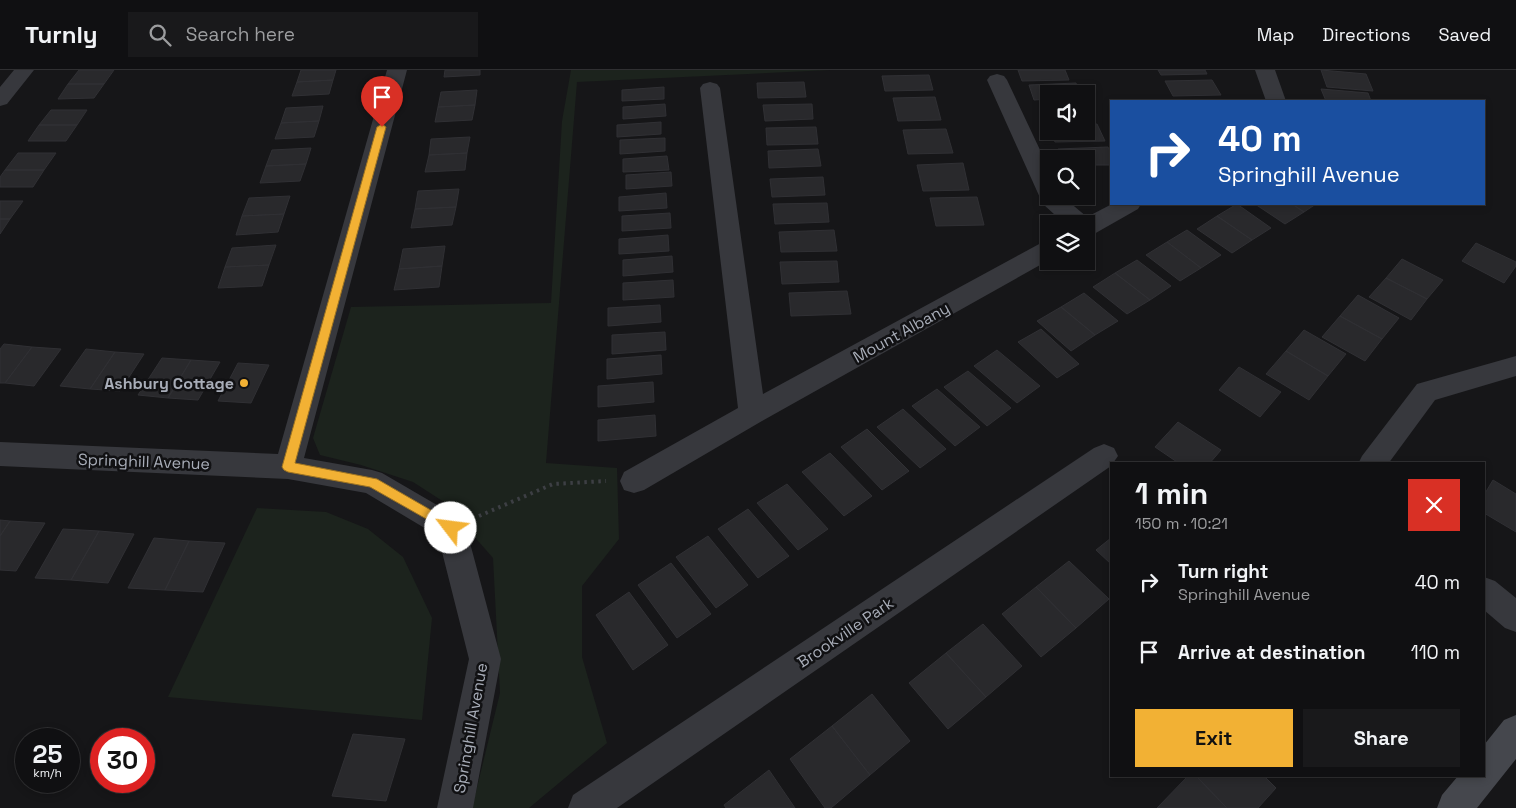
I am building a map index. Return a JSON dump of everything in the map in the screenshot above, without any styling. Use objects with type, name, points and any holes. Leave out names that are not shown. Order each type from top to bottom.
[{"type":"street","points":[[0,100],[24,70]]},
{"type":"street","points":[[288,467],[397,70]]},
{"type":"street","points":[[1265,70],[1276,100]]},
{"type":"street","points":[[997,80],[1040,175]]},
{"type":"street","points":[[710,88],[752,413]]},
{"type":"street","points":[[1058,205],[1070,215]]},
{"type":"street","points":[[1095,223],[1128,205]]},
{"type":"street","name":"Mount Albany","points":[[634,481],[752,413],[1040,254]]},
{"type":"street","points":[[1374,462],[1426,392],[1516,366]]},
{"type":"street","name":"Springhill Avenue","points":[[0,454],[288,467],[372,482],[451,528],[485,659],[455,808]]},
{"type":"street","name":"Brookville Park","points":[[586,808],[1104,456]]},
{"type":"street","points":[[1485,592],[1516,617]]},
{"type":"street","points":[[1485,770],[1516,732]]},
{"type":"street","points":[[1470,789],[1480,777]]},
{"type":"path","points":[[451,528],[553,484],[592,480],[634,481]]},
{"type":"shaded area","points":[[571,70],[830,70],[577,82],[546,463],[617,468],[619,539],[582,586],[582,657],[607,743],[529,808],[472,808],[500,693],[493,558],[444,502],[413,482],[361,465],[320,455],[313,438],[351,307],[551,303],[562,121]]},
{"type":"shaded area","points":[[257,508],[326,512],[368,529],[403,557],[432,618],[422,720],[168,697]]},
{"type":"building","points":[[79,70],[114,70],[104,84],[68,84]]},
{"type":"building","points":[[301,70],[336,70],[333,80],[297,82]]},
{"type":"building","points":[[445,70],[480,70],[480,75],[444,77]]},
{"type":"building","points":[[1018,70],[1065,70],[1069,80],[1022,81]]},
{"type":"building","points":[[1158,70],[1205,70],[1207,74],[1161,75]]},
{"type":"building","points":[[1321,70],[1366,74],[1373,91],[1327,87]]},
{"type":"building","points":[[929,75],[933,90],[885,91],[882,76]]},
{"type":"building","points":[[333,80],[329,94],[292,96],[297,82]]},
{"type":"building","points":[[1212,80],[1221,95],[1173,96],[1165,81]]},
{"type":"building","points":[[804,82],[806,97],[758,98],[757,83]]},
{"type":"building","points":[[1076,83],[1077,85],[1040,85],[1040,100],[1034,100],[1029,85]]},
{"type":"building","points":[[68,84],[104,84],[94,98],[58,99]]},
{"type":"building","points":[[664,87],[664,99],[622,101],[622,90]]},
{"type":"building","points":[[1321,89],[1368,93],[1371,100],[1326,100]]},
{"type":"building","points":[[477,90],[475,105],[438,107],[441,92]]},
{"type":"building","points":[[935,97],[941,120],[898,121],[893,98]]},
{"type":"building","points":[[665,104],[666,116],[623,119],[623,107]]},
{"type":"building","points":[[812,104],[813,119],[765,121],[763,105]]},
{"type":"building","points":[[475,105],[472,120],[435,122],[438,107]]},
{"type":"building","points":[[323,106],[319,121],[281,123],[286,108]]},
{"type":"building","points":[[51,110],[87,110],[77,125],[39,125]]},
{"type":"building","points":[[319,121],[314,137],[275,139],[281,123]]},
{"type":"building","points":[[661,122],[661,134],[617,137],[617,125]]},
{"type":"building","points":[[1095,124],[1097,124],[1105,141],[1055,142],[1054,140],[1095,140]]},
{"type":"building","points":[[39,125],[77,125],[66,141],[28,141]]},
{"type":"building","points":[[816,127],[818,144],[767,145],[766,128]]},
{"type":"building","points":[[946,129],[953,153],[908,154],[903,130]]},
{"type":"building","points":[[470,137],[467,153],[429,155],[431,139]]},
{"type":"building","points":[[665,138],[665,151],[620,154],[620,140]]},
{"type":"building","points":[[1108,147],[1110,165],[1095,165],[1095,150],[1058,150]]},
{"type":"building","points":[[311,148],[306,164],[266,166],[272,150]]},
{"type":"building","points":[[818,149],[821,166],[769,168],[768,151]]},
{"type":"building","points":[[18,153],[56,153],[44,170],[5,170]]},
{"type":"building","points":[[467,153],[465,170],[425,172],[429,155]]},
{"type":"building","points":[[667,156],[669,170],[623,172],[623,159]]},
{"type":"building","points":[[963,163],[969,190],[923,191],[917,165]]},
{"type":"building","points":[[306,164],[300,181],[260,183],[266,166]]},
{"type":"building","points":[[5,170],[44,170],[33,187],[0,187],[0,177]]},
{"type":"building","points":[[671,172],[672,186],[626,189],[626,175]]},
{"type":"building","points":[[823,177],[825,195],[772,197],[770,179]]},
{"type":"building","points":[[459,189],[456,207],[415,209],[418,191]]},
{"type":"building","points":[[666,193],[667,208],[619,211],[619,197]]},
{"type":"building","points":[[290,196],[284,214],[242,216],[249,198]]},
{"type":"building","points":[[977,197],[984,225],[936,226],[930,198]]},
{"type":"building","points":[[0,201],[23,201],[10,219],[0,219]]},
{"type":"building","points":[[827,203],[829,222],[775,224],[773,204]]},
{"type":"building","points":[[1238,205],[1271,228],[1252,240],[1217,216]]},
{"type":"building","points":[[1256,205],[1294,205],[1304,212],[1285,224]]},
{"type":"building","points":[[1294,205],[1314,205],[1304,212]]},
{"type":"building","points":[[456,207],[452,225],[411,228],[415,209]]},
{"type":"building","points":[[670,213],[671,228],[622,231],[622,216]]},
{"type":"building","points":[[284,214],[278,232],[236,235],[242,216]]},
{"type":"building","points":[[1217,216],[1252,240],[1232,253],[1197,229]]},
{"type":"building","points":[[0,219],[10,219],[0,234]]},
{"type":"building","points":[[834,230],[837,251],[781,252],[779,232]]},
{"type":"building","points":[[1187,230],[1221,255],[1201,268],[1167,242]]},
{"type":"building","points":[[668,235],[669,251],[619,254],[619,239]]},
{"type":"building","points":[[1167,242],[1201,268],[1180,281],[1146,255]]},
{"type":"building","points":[[1476,243],[1516,262],[1516,266],[1504,283],[1462,261]]},
{"type":"building","points":[[276,245],[269,265],[225,267],[232,248]]},
{"type":"building","points":[[445,246],[442,266],[399,269],[403,249]]},
{"type":"building","points":[[672,256],[673,272],[623,276],[623,260]]},
{"type":"building","points":[[1402,259],[1443,280],[1427,299],[1386,278]]},
{"type":"building","points":[[1137,260],[1171,286],[1150,300],[1115,273]]},
{"type":"building","points":[[837,261],[839,282],[782,284],[780,262]]},
{"type":"building","points":[[269,265],[262,286],[218,288],[225,267]]},
{"type":"building","points":[[442,266],[439,287],[394,290],[399,269]]},
{"type":"building","points":[[1115,273],[1150,300],[1127,314],[1093,287]]},
{"type":"building","points":[[1386,278],[1427,299],[1411,320],[1369,297]]},
{"type":"building","points":[[673,280],[674,297],[623,300],[623,283]]},
{"type":"building","points":[[847,291],[851,314],[791,316],[789,293]]},
{"type":"building","points":[[1084,293],[1118,321],[1095,335],[1061,307]]},
{"type":"building","points":[[1358,295],[1399,318],[1382,339],[1340,316]]},
{"type":"building","points":[[660,305],[661,322],[608,326],[608,308]]},
{"type":"building","points":[[1061,307],[1095,335],[1071,351],[1037,321]]},
{"type":"building","points":[[1340,316],[1382,339],[1365,361],[1322,337]]},
{"type":"building","points":[[1041,329],[1079,364],[1057,378],[1018,342]]},
{"type":"building","points":[[1304,330],[1346,354],[1328,376],[1286,351]]},
{"type":"building","points":[[665,332],[666,350],[612,354],[612,335]]},
{"type":"building","points":[[4,344],[32,347],[5,383],[0,383],[0,349]]},
{"type":"building","points":[[32,347],[61,349],[34,386],[5,383]]},
{"type":"building","points":[[86,349],[115,352],[90,389],[60,386]]},
{"type":"building","points":[[997,350],[1040,386],[1017,403],[974,366]]},
{"type":"building","points":[[1286,351],[1328,376],[1309,400],[1266,374]]},
{"type":"building","points":[[115,352],[144,354],[120,391],[90,389]]},
{"type":"building","points":[[661,355],[662,374],[607,379],[607,359]]},
{"type":"building","points":[[162,358],[191,360],[168,398],[138,395]]},
{"type":"building","points":[[191,360],[220,362],[198,400],[168,398]]},
{"type":"building","name":"Ashbury Cottage","points":[[238,363],[269,365],[251,403],[218,401]]},
{"type":"building","points":[[1239,367],[1281,392],[1260,417],[1219,390]]},
{"type":"building","points":[[968,371],[1011,408],[987,426],[944,387]]},
{"type":"building","points":[[653,382],[654,402],[598,407],[598,386]]},
{"type":"building","points":[[937,389],[980,427],[955,446],[912,406]]},
{"type":"building","points":[[903,409],[946,449],[920,468],[877,427]]},
{"type":"building","points":[[655,415],[656,436],[598,441],[598,420]]},
{"type":"building","points":[[1178,422],[1221,450],[1211,462],[1177,462],[1155,447]]},
{"type":"building","points":[[867,429],[909,471],[882,490],[841,447]]},
{"type":"building","points":[[830,453],[872,496],[844,516],[802,472]]},
{"type":"building","points":[[1493,480],[1516,494],[1516,532],[1485,514],[1485,493]]},
{"type":"building","points":[[787,484],[828,529],[798,550],[757,503]]},
{"type":"building","points":[[748,509],[789,556],[758,578],[718,529]]},
{"type":"building","points":[[0,520],[10,521],[0,536]]},
{"type":"building","points":[[10,521],[45,523],[16,571],[0,570],[0,536]]},
{"type":"building","points":[[63,529],[99,531],[71,580],[35,578]]},
{"type":"building","points":[[99,531],[134,534],[108,583],[71,580]]},
{"type":"building","points":[[708,536],[748,585],[716,608],[676,557]]},
{"type":"building","points":[[154,538],[189,541],[165,590],[128,588]]},
{"type":"building","points":[[1110,539],[1110,563],[1096,550]]},
{"type":"building","points":[[189,541],[225,543],[203,592],[165,590]]},
{"type":"building","points":[[1069,561],[1109,599],[1076,628],[1036,587]]},
{"type":"building","points":[[671,563],[711,614],[677,638],[638,585]]},
{"type":"building","points":[[1036,587],[1076,628],[1041,657],[1002,614]]},
{"type":"building","points":[[629,592],[668,645],[633,670],[596,615]]},
{"type":"building","points":[[983,624],[1022,666],[986,697],[946,653]]},
{"type":"building","points":[[946,653],[986,697],[948,729],[909,683]]},
{"type":"building","points":[[872,694],[910,741],[870,775],[832,726]]},
{"type":"building","points":[[832,726],[870,775],[831,808],[825,808],[790,759]]},
{"type":"building","points":[[353,734],[405,739],[386,801],[332,796]]},
{"type":"building","points":[[769,770],[795,808],[726,808],[724,805]]},
{"type":"building","points":[[1187,777],[1197,777],[1227,808],[1157,808]]},
{"type":"building","points":[[1197,777],[1265,777],[1276,788],[1258,808],[1227,808]]},
{"type":"place","name":"Ashbury Cottage","points":[[244,383]]},
{"type":"route","points":[[382,127],[288,467],[372,482],[451,528]]}]
